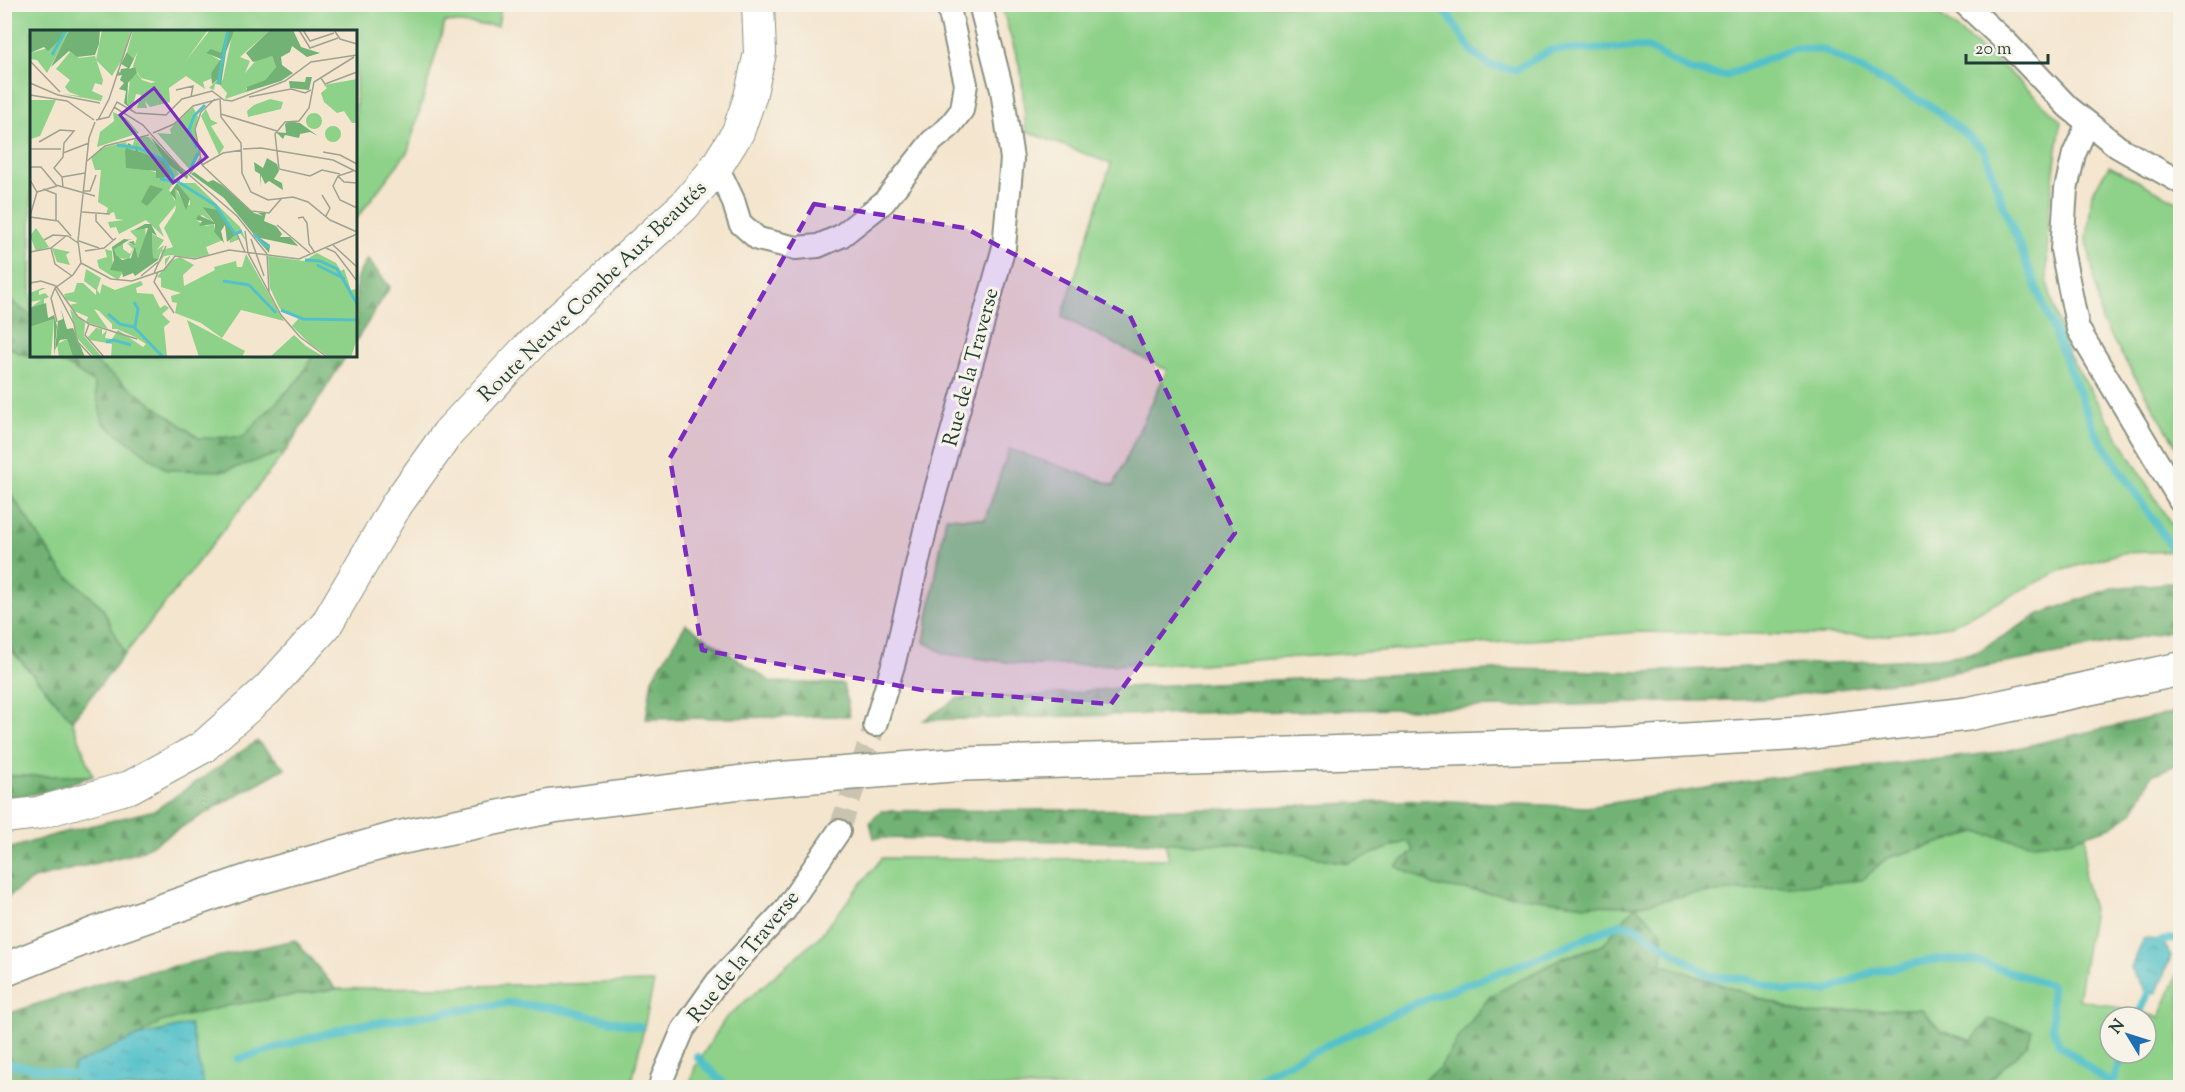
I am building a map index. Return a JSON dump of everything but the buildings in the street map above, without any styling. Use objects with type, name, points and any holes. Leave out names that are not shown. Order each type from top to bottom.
[{"type":"main road","name":"Route Neuve Combe Aux Beautés","points":[[4,817],[38,813],[130,787],[203,747],[267,690],[326,625],[397,504],[448,433],[532,343],[684,206],[713,172],[738,132],[750,97],[760,53],[758,4]]},
{"type":"main road","points":[[4,970],[97,933],[254,879],[398,838],[553,806],[750,781],[964,764],[1604,745],[1803,733],[1967,714],[2181,669]]},
{"type":"street","points":[[713,172],[723,179],[740,223],[758,238],[796,248],[818,246],[841,236],[884,202],[932,141],[948,128],[962,110],[966,84],[948,4]]},
{"type":"street","name":"Rue de la Traverse","points":[[875,725],[894,662],[928,519],[1004,247],[1012,159],[1002,90],[980,4]]},
{"type":"street","points":[[1965,4],[2007,43],[2068,107],[2118,147],[2181,182]]},
{"type":"street","points":[[2088,123],[2074,154],[2066,189],[2062,250],[2078,329],[2181,500]]},
{"type":"street","name":"Rue de la Traverse","points":[[660,1088],[682,1030],[717,982],[785,910],[839,831]]},
{"type":"highlighted area","points":[[814,204],[965,228],[1130,316],[1235,533],[1111,704],[922,690],[702,650],[670,458]]},
{"type":"green space","points":[[5,4],[501,4],[498,26],[445,22],[408,151],[357,218],[357,30],[30,30],[30,315],[5,296]]},
{"type":"green space","points":[[1001,5],[1927,5],[2007,70],[2061,121],[2048,216],[2047,282],[2067,352],[2180,539],[2180,551],[2121,553],[2060,571],[1950,626],[1876,636],[1641,632],[1201,664],[1030,665],[945,654],[924,642],[946,517],[985,519],[1009,449],[1114,485],[1167,370],[1062,317],[1111,164],[1026,131],[1021,71]]},
{"type":"green space","points":[[2109,166],[2180,203],[2180,452],[2102,322],[2087,239],[2092,193]]},
{"type":"green space","points":[[367,259],[390,287],[357,339],[357,277]]},
{"type":"green space","points":[[4,296],[30,315],[30,356],[19,353],[5,344]]},
{"type":"green space","points":[[4,344],[30,357],[67,365],[94,383],[103,423],[225,471],[286,451],[125,654],[102,607],[61,570],[5,485]]},
{"type":"green space","points":[[35,357],[87,357],[199,438],[243,437],[300,378],[312,357],[345,357],[286,451],[225,471],[167,470],[103,423],[94,383],[67,365]]},
{"type":"green space","points":[[87,357],[312,357],[300,378],[243,437],[199,438]]},
{"type":"green space","points":[[5,485],[61,570],[102,607],[125,654],[72,720],[5,642]]},
{"type":"green space","points":[[2180,582],[2180,629],[2057,654],[1914,679],[1763,699],[924,720],[958,698],[1022,697],[1127,687],[1513,669],[1642,672],[1938,658],[1977,652],[2040,614],[2112,588]]},
{"type":"green space","points":[[686,624],[771,682],[843,684],[850,716],[646,719],[652,679]]},
{"type":"green space","points":[[4,642],[72,720],[93,776],[5,776]]},
{"type":"green space","points":[[2180,711],[2180,763],[2152,775],[2133,812],[2111,827],[2071,840],[2034,844],[1976,832],[1887,858],[1862,880],[1693,894],[1636,906],[1661,931],[1664,942],[1661,964],[1809,1015],[1858,1010],[1921,1009],[1941,1031],[1972,1041],[1989,1019],[2032,1030],[2028,1044],[1982,1087],[1414,1087],[1440,1068],[1459,1037],[1490,996],[1560,959],[1603,945],[1635,906],[1586,905],[1435,886],[1396,866],[1414,851],[1408,841],[1347,863],[1244,844],[874,838],[870,822],[881,811],[1226,809],[1423,800],[1587,807],[1762,779],[2000,752]]},
{"type":"green space","points":[[257,741],[285,768],[140,852],[33,879],[5,899],[5,850],[57,834],[155,810]]},
{"type":"green space","points":[[5,776],[93,776],[40,793],[5,798]]},
{"type":"green space","points":[[1976,832],[2031,842],[2057,842],[2086,835],[2084,878],[2093,909],[2078,999],[2105,1005],[2098,1005],[2098,1065],[2158,1065],[2158,1017],[2160,1017],[2180,968],[2180,1087],[1982,1087],[2028,1044],[1973,1041],[1941,1031],[1921,1009],[1858,1010],[1809,1015],[1661,964],[1664,942],[1636,906],[1693,894],[1862,880],[1887,858]]},
{"type":"green space","points":[[1408,841],[1414,851],[1396,866],[1435,886],[1586,905],[1636,906],[1603,945],[1560,959],[1459,1037],[1440,1068],[1414,1087],[689,1088],[695,1067],[725,1019],[818,938],[882,858],[1169,859],[1165,843],[1244,844],[1347,863]]},
{"type":"green space","points":[[295,940],[336,989],[231,1005],[160,1022],[117,1051],[109,1087],[5,1087],[4,1015],[110,980]]},
{"type":"green space","points":[[654,982],[631,1087],[109,1088],[117,1051],[160,1022],[231,1005],[336,989]]},
{"type":"water","points":[[2143,939],[2162,940],[2171,956],[2157,992],[2148,995],[2131,968]]},
{"type":"water","points":[[190,1024],[204,1087],[89,1088],[74,1081],[72,1075],[74,1065],[133,1038]]},
{"type":"waterway","points":[[1436,4],[1449,16],[1472,52],[1490,65],[1515,70],[1551,50],[1646,47],[1689,70],[1725,76],[1794,48],[1824,50],[1934,108],[1984,150],[2004,207],[2095,432],[2172,548]]},
{"type":"waterway","points":[[1235,1088],[1426,999],[1527,962],[1620,924],[1635,927],[1710,976],[1745,979],[1785,991],[1827,991],[1872,972],[1937,959],[1976,961],[2051,985],[2053,1028],[2059,1044],[2112,1086]]},
{"type":"waterway","points":[[2160,949],[2162,940],[2180,939]]},
{"type":"waterway","points":[[2143,1005],[2152,984]]},
{"type":"waterway","points":[[238,1059],[348,1027],[508,1003],[553,1008],[640,1027]]},
{"type":"waterway","points":[[697,1057],[728,1088]]},
{"type":"waterway","points":[[4,1063],[72,1075],[81,1074]]},
{"type":"waterway","points":[[2111,1088],[2119,1065]]},
{"type":"tunnel","points":[[839,831],[875,725]]}]
